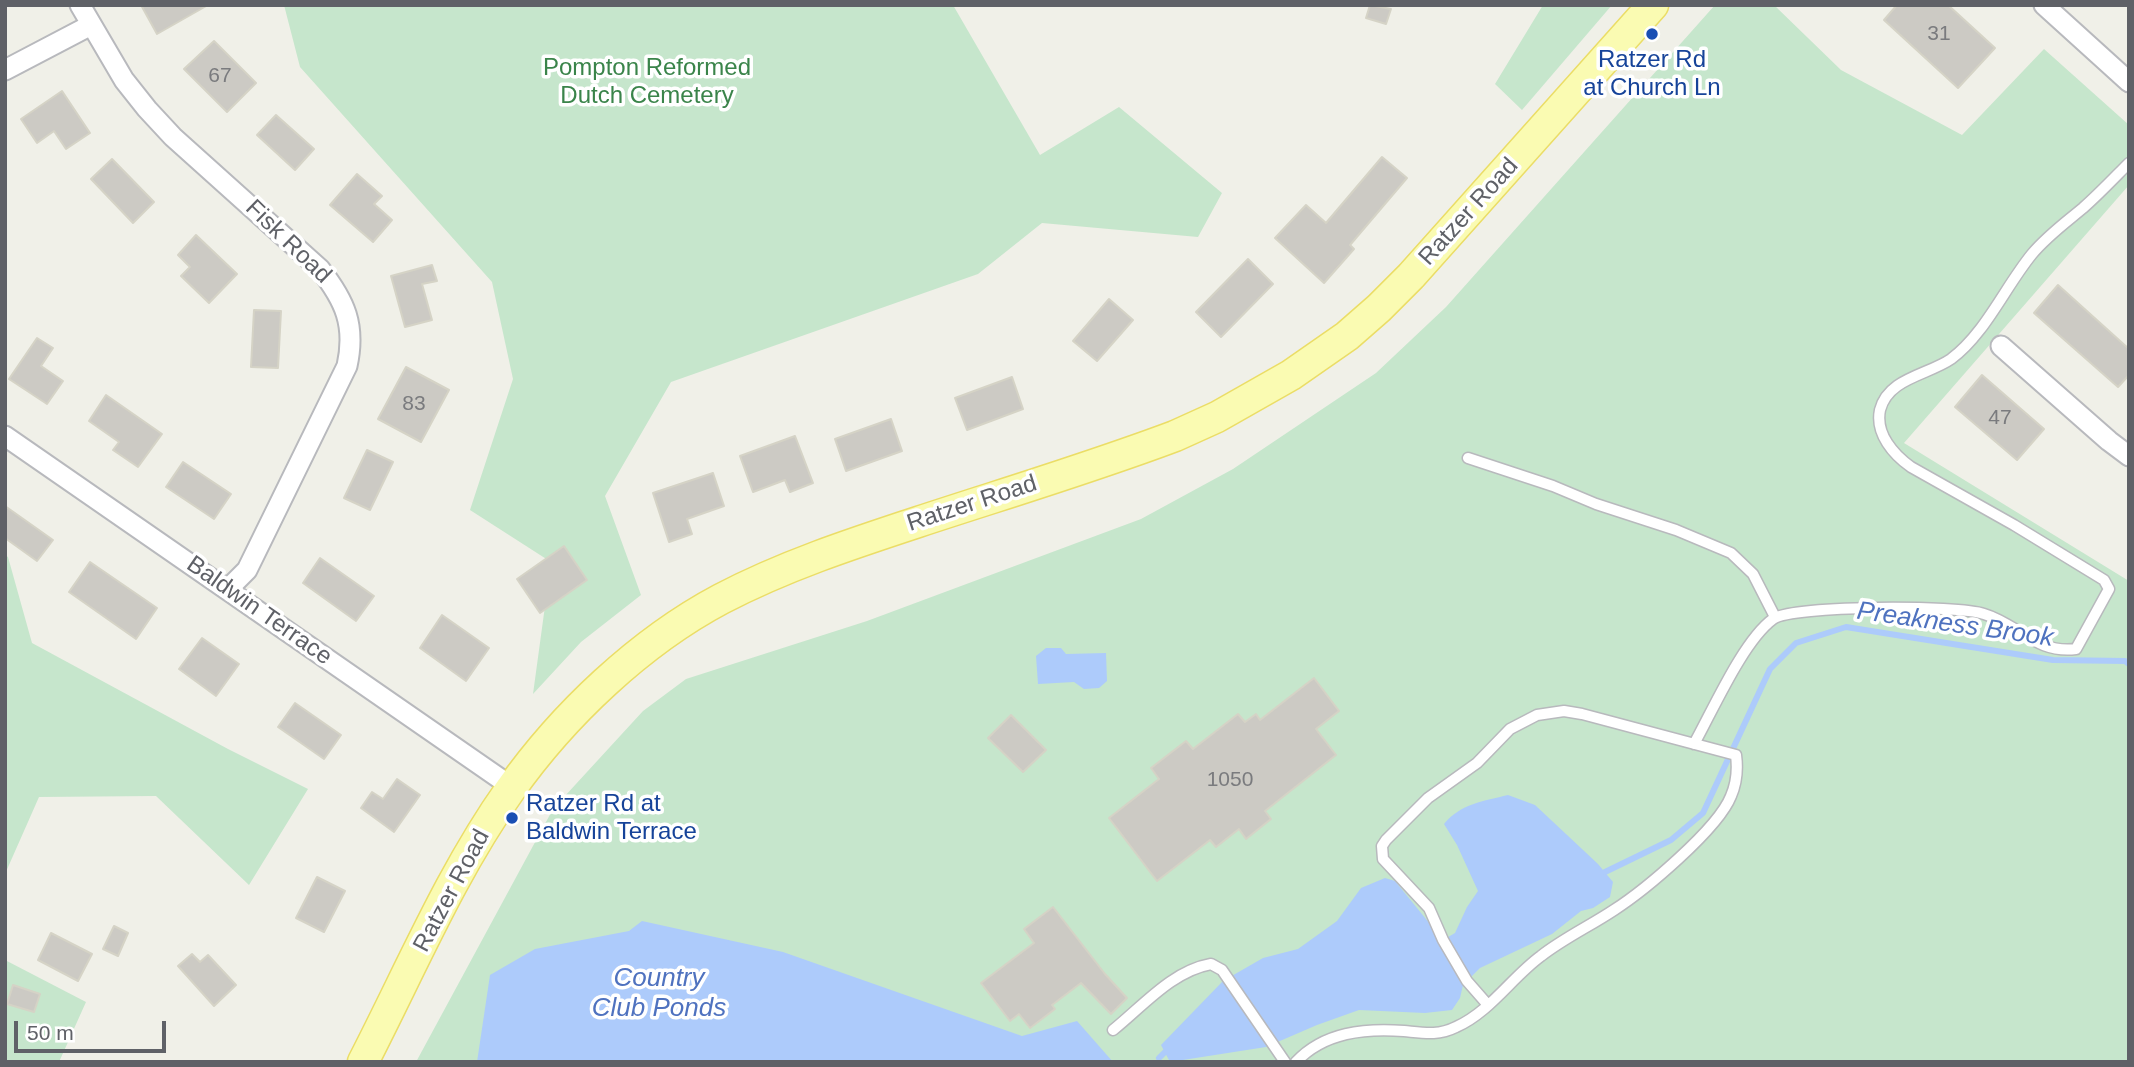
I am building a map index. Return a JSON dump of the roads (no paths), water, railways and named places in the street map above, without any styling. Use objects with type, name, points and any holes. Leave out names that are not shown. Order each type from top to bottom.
[{"type":"main road","name":"Ratzer Road","points":[[363,1062],[467,858],[512,788],[555,733],[612,676],[655,643],[719,601],[812,558],[1175,436],[1217,417],[1319,358],[1348,336],[1411,276],[1653,5]]},
{"type":"street","name":"Fisk Road","points":[[80,5],[124,80],[147,109],[173,137],[320,269],[335,287],[351,328],[347,366],[247,570],[228,589]]},
{"type":"street","points":[[2044,5],[2129,82]]},
{"type":"street","points":[[5,69],[91,25]]},
{"type":"street","points":[[2001,346],[2109,442],[2129,456]]},
{"type":"street","name":"Baldwin Terrace","points":[[5,436],[512,788]]},
{"type":"lane","points":[[1694,744],[1744,654],[1775,617],[1788,613],[1847,608],[1956,608],[1988,615],[2051,649],[2076,649],[2109,589],[2104,580],[1899,458],[1883,435],[1880,409],[1895,387],[1950,359],[1967,344],[1991,313],[2008,284],[2047,237],[2084,207],[2129,163]]},
{"type":"lane","points":[[1468,458],[1676,530],[1731,553],[1753,574],[1775,617]]},
{"type":"lane","points":[[1296,1062],[1328,1039],[1356,1031],[1431,1035],[1444,1032],[1472,1018],[1488,1005],[1537,959],[1619,907],[1653,881],[1704,833],[1730,799],[1738,770],[1736,755],[1564,711],[1537,715],[1510,729],[1477,763],[1428,798],[1382,846],[1383,859],[1429,908],[1443,940],[1467,981],[1488,1005]]},
{"type":"lane","points":[[1114,1030],[1153,993],[1195,969],[1217,965],[1285,1062]]},
{"type":"water","points":[[1046,648],[1061,648],[1066,654],[1106,653],[1107,681],[1099,688],[1084,689],[1074,682],[1038,684],[1036,656]]},
{"type":"water","points":[[1508,795],[1535,805],[1598,864],[1613,882],[1610,897],[1593,908],[1581,911],[1552,934],[1480,968],[1463,985],[1460,998],[1452,1010],[1425,1013],[1359,1010],[1266,1047],[1170,1062],[1161,1045],[1223,981],[1263,958],[1298,949],[1337,921],[1361,888],[1385,878],[1395,881],[1443,940],[1455,933],[1478,891],[1444,824],[1465,808]]},
{"type":"water","name":"Country Club Ponds","points":[[642,921],[783,952],[1022,1036],[1077,1021],[1113,1062],[477,1062],[490,975],[535,949],[629,931]]},
{"type":"waterway","name":"Preakness Brook","points":[[1605,872],[1671,840],[1703,813],[1770,669],[1796,643],[1846,627],[2053,660],[2125,661],[2129,664]]},
{"type":"waterway","name":"Preakness Brook","points":[[1159,1058],[1165,1052]]},
{"type":"place","name":"Ratzer Rd at Church Ln","points":[[1652,34]]},
{"type":"place","name":"Ratzer Rd at Baldwin Terrace","points":[[512,818]]},
{"type":"park label","name":"Pompton Reformed Dutch Cemetery","points":[[647,82]]}]
